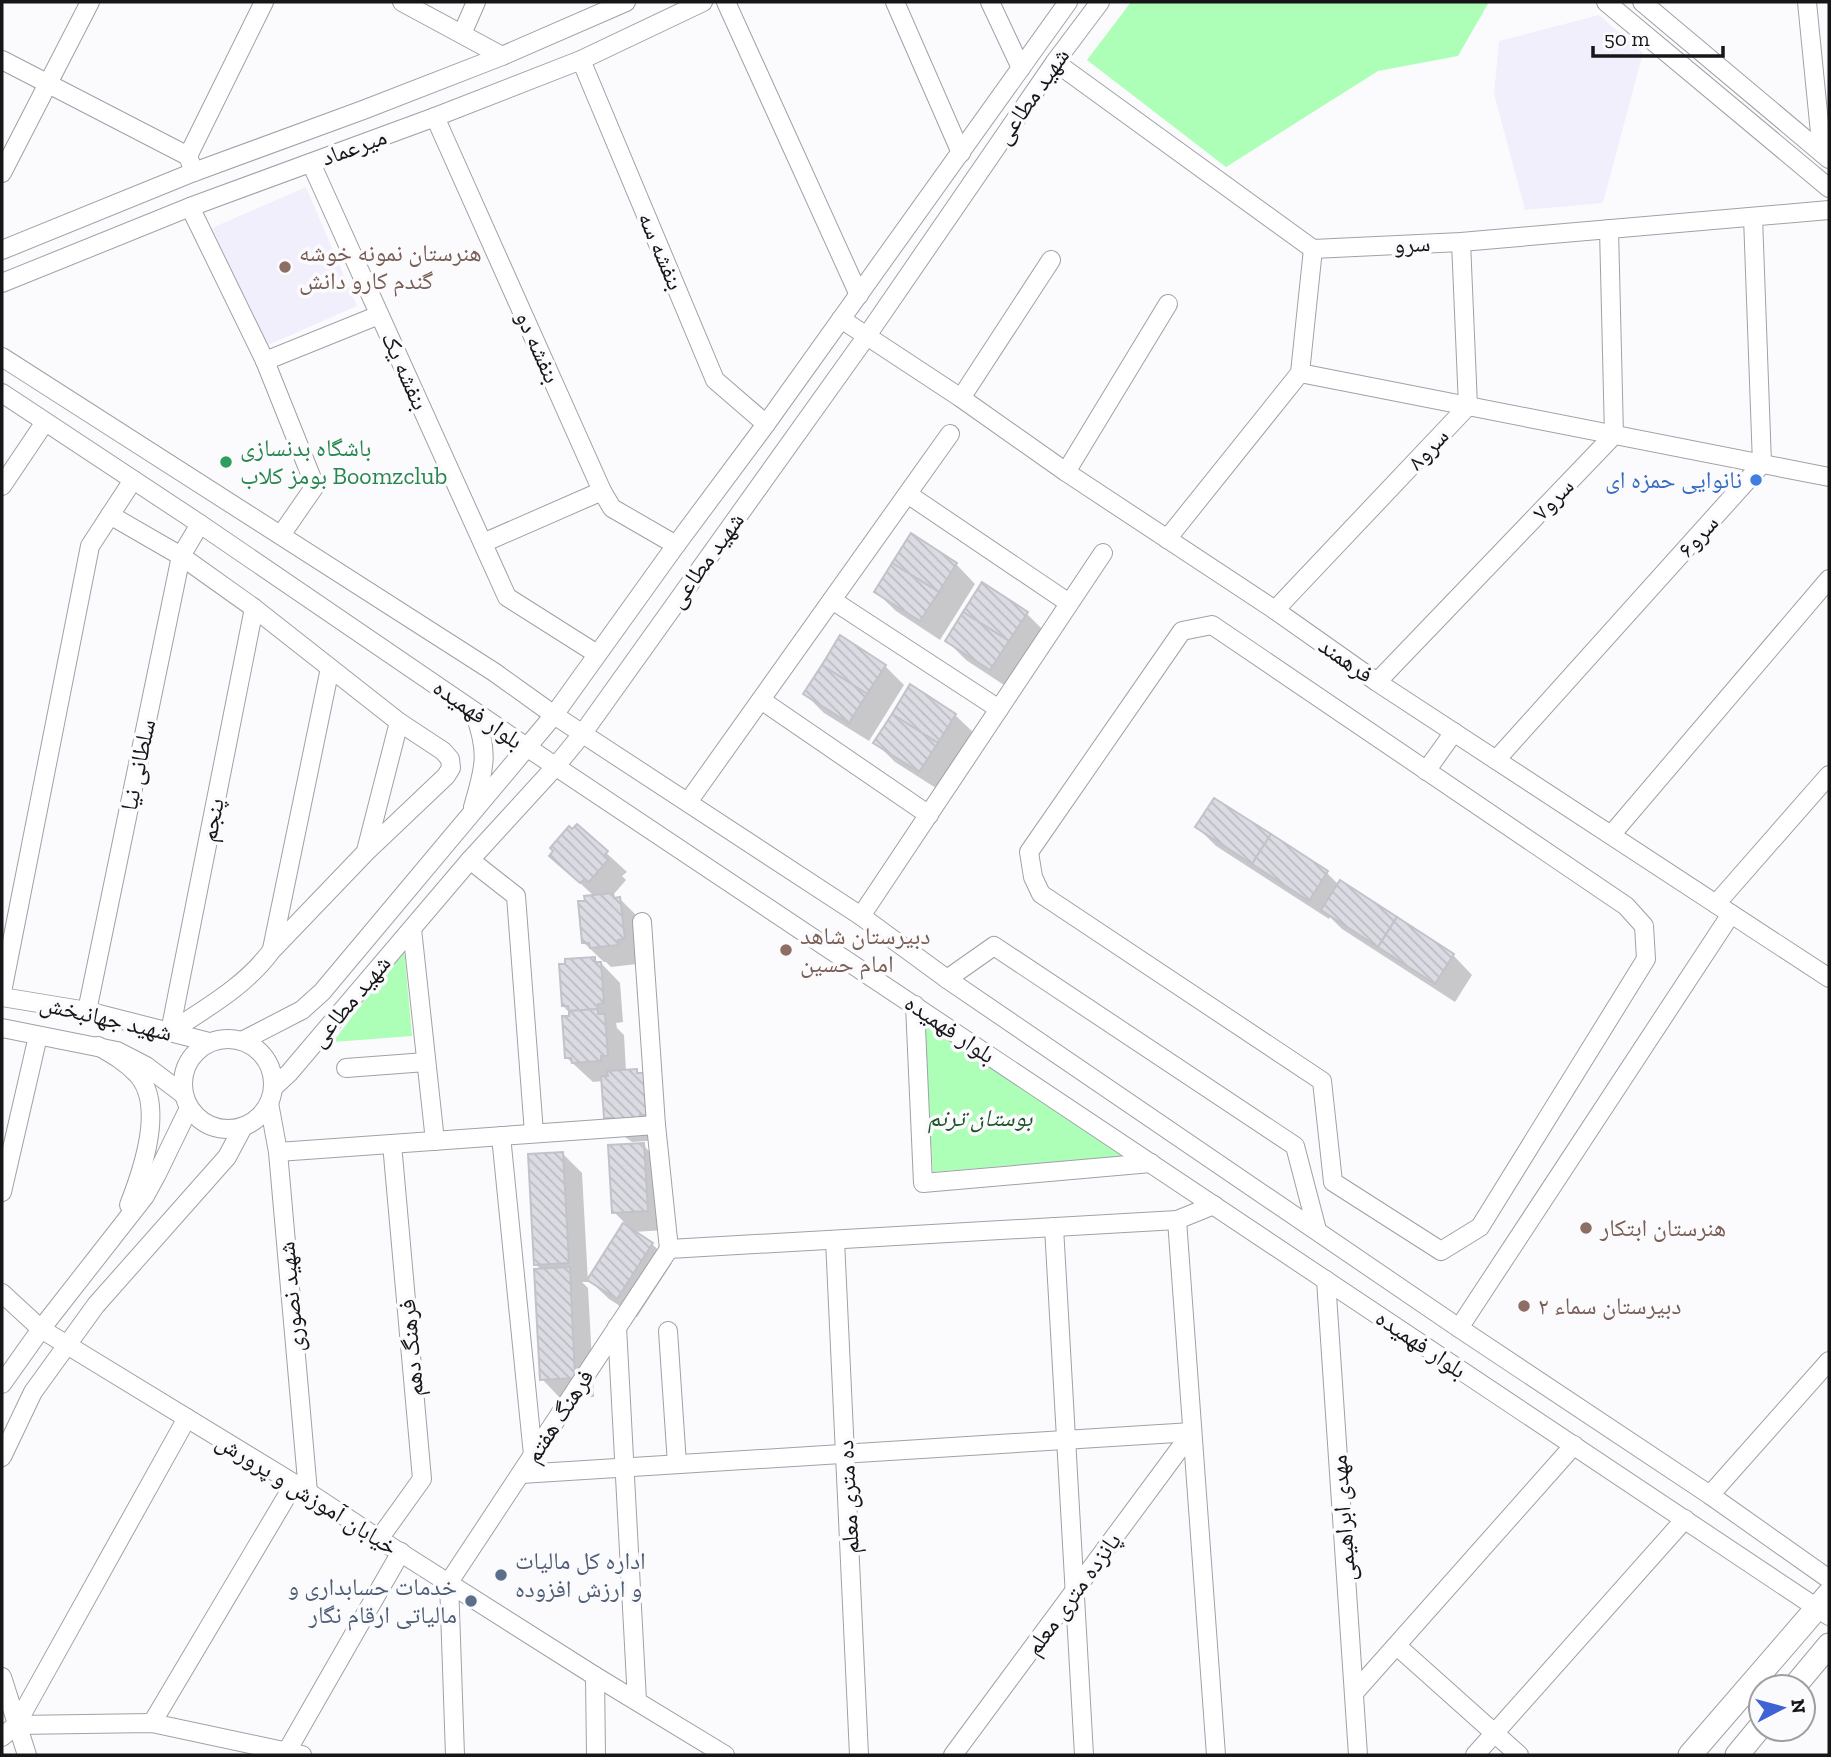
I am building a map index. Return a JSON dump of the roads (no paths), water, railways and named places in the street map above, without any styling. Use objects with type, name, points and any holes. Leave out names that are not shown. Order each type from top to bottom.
[{"type":"main road","points":[[1690,1755],[1825,1606]]},
{"type":"main road","points":[[1806,1673],[1829,1645]]},
{"type":"street","points":[[2,173],[90,2]]},
{"type":"street","points":[[2,60],[191,164],[264,2]]},
{"type":"street","points":[[402,2],[502,56]]},
{"type":"street","points":[[462,34],[476,2]]},
{"type":"street","name":"میرعماد","points":[[2,250],[145,192],[191,164],[350,114],[502,56],[626,2]]},
{"type":"street","name":"میرعماد","points":[[2,283],[190,207],[581,60],[703,2]]},
{"type":"street","points":[[726,2],[859,295]]},
{"type":"street","points":[[895,2],[961,153]]},
{"type":"street","points":[[990,2],[1021,68]]},
{"type":"street","name":"شهید مطاعی","points":[[271,1095],[470,860],[583,733],[866,337],[1055,62],[1100,2]]},
{"type":"street","points":[[1606,2],[1829,188]]},
{"type":"street","points":[[1642,2],[1825,156]]},
{"type":"street","points":[[1807,2],[1821,64],[1825,156]]},
{"type":"street","name":"شهید مطاعی","points":[[242,1041],[302,1010],[322,992],[554,715],[961,153],[1064,4]]},
{"type":"street","name":"بنفشه سه","points":[[581,60],[716,380],[766,424]]},
{"type":"street","points":[[1055,62],[1313,249],[1300,373],[1167,539]]},
{"type":"street","name":"بنفشه دو","points":[[435,117],[602,491],[612,508],[676,545]]},
{"type":"street","name":"بنفشه یک","points":[[311,163],[507,597],[597,654]]},
{"type":"street","points":[[145,192],[158,220]]},
{"type":"street","points":[[190,207],[265,361],[315,486],[281,535]]},
{"type":"street","name":"سرو","points":[[1313,249],[1461,242],[1829,210]]},
{"type":"street","points":[[1753,217],[1762,464]]},
{"type":"street","points":[[1609,229],[1614,435]]},
{"type":"street","name":"سرو۸","points":[[1275,610],[1468,406],[1461,242]]},
{"type":"street","points":[[961,398],[1051,260]]},
{"type":"street","points":[[1066,472],[1168,304]]},
{"type":"street","points":[[265,361],[379,315]]},
{"type":"street","name":"فرهمند","points":[[841,320],[1275,610],[1377,682],[1724,909],[1826,971]]},
{"type":"street","name":"بلوار فهمیده","points":[[2,357],[494,672],[554,715],[861,916],[947,979],[1459,1328],[1710,1495],[1829,1579]]},
{"type":"street","points":[[1300,373],[1829,477]]},
{"type":"street","name":"بلوار فهمیده","points":[[2,393],[200,524],[527,748],[1685,1519],[1825,1606]]},
{"type":"street","points":[[2,486],[45,422]]},
{"type":"street","points":[[688,802],[950,434]]},
{"type":"street","name":"سرو۷","points":[[1377,682],[1614,435]]},
{"type":"street","name":"سرو۶","points":[[1496,760],[1762,464]]},
{"type":"street","points":[[2,992],[90,546],[133,480]]},
{"type":"street","points":[[483,542],[602,491]]},
{"type":"street","points":[[909,495],[1069,603]]},
{"type":"street","points":[[110,515],[181,556],[254,608],[450,759],[451,768],[446,776],[366,852],[272,950],[260,967],[170,1032]]},
{"type":"street","name":"سلطانی نیا","points":[[87,1011],[181,556],[200,524]]},
{"type":"street","points":[[861,916],[1103,552]]},
{"type":"street","points":[[1611,835],[1829,579]]},
{"type":"street","points":[[832,600],[999,709]]},
{"type":"street","name":"پنجم","points":[[170,1032],[254,608]]},
{"type":"street","points":[[1212,625],[1426,771],[1626,906],[1644,926],[1646,959],[1480,1227],[1441,1251],[1333,1182],[1322,1081],[1041,894],[1033,877],[1029,852],[1182,631],[1212,625]]},
{"type":"street","points":[[272,950],[330,668]]},
{"type":"street","points":[[761,700],[929,815]]},
{"type":"street","points":[[460,702],[474,712],[484,744],[482,774],[471,814]]},
{"type":"street","points":[[366,852],[399,722]]},
{"type":"street","points":[[1426,771],[1454,732]]},
{"type":"street","points":[[1459,1328],[1724,909],[1829,775]]},
{"type":"street","points":[[470,860],[516,895],[534,1133]]},
{"type":"street","points":[[642,922],[656,1125],[669,1250],[1177,1220],[1214,1205]]},
{"type":"street","points":[[412,929],[435,1141]]},
{"type":"street","points":[[947,979],[994,946],[1295,1146],[1317,1230]]},
{"type":"street","name":"شهید جهانبخش","points":[[2,997],[87,1011],[209,1042]]},
{"type":"street","points":[[915,1005],[923,1183],[1152,1163]]},
{"type":"street","name":"شهید جهانبخش","points":[[2,1028],[117,1051],[146,1066],[186,1101]]},
{"type":"street","points":[[2,1192],[38,1035]]},
{"type":"street","points":[[231,1038],[242,1041],[253,1046],[268,1064],[272,1075],[271,1095],[262,1113],[254,1121],[243,1127],[213,1127],[199,1120],[186,1101],[182,1078],[187,1063],[196,1051],[209,1042],[231,1038]]},
{"type":"street","points":[[98,1046],[118,1057],[139,1076],[148,1093],[150,1107],[143,1164],[118,1230]]},
{"type":"street","points":[[345,1068],[426,1062]]},
{"type":"street","name":"شهید نصوری","points":[[271,1095],[278,1152],[301,1488]]},
{"type":"street","points":[[2,1384],[151,1185],[186,1101]]},
{"type":"street","points":[[278,1152],[656,1125]]},
{"type":"street","points":[[2,1457],[33,1392],[96,1305],[227,1157],[243,1127]]},
{"type":"street","points":[[501,1136],[533,1455]]},
{"type":"street","name":"فرهنگ دهم","points":[[379,1539],[422,1479],[393,1144]]},
{"type":"street","points":[[1177,1220],[1216,1755]]},
{"type":"street","points":[[1054,1227],[1084,1755]]},
{"type":"street","name":"ده متری معلم","points":[[835,1240],[859,1755]]},
{"type":"street","name":"فرهنگ هفتم","points":[[449,1582],[669,1250]]},
{"type":"street","name":"مهدی ابراهیمی","points":[[1326,1280],[1359,1755]]},
{"type":"street","name":"خیابان آموزش و پرورش","points":[[2,1293],[41,1329],[301,1488],[595,1676],[725,1755]]},
{"type":"street","points":[[618,1328],[637,1701]]},
{"type":"street","points":[[668,1331],[677,1464]]},
{"type":"street","points":[[1710,1495],[1829,1361]]},
{"type":"street","points":[[2,1737],[16,1725],[187,1418]]},
{"type":"street","points":[[521,1474],[1192,1432]]},
{"type":"street","name":"پانزده متری معلم","points":[[953,1755],[1192,1432]]},
{"type":"street","points":[[1354,1693],[1574,1445]]},
{"type":"street","points":[[152,1723],[301,1488]]},
{"type":"street","points":[[1475,1755],[1685,1519]]},
{"type":"street","points":[[16,1725],[152,1723],[295,1753],[401,1552]]},
{"type":"street","points":[[449,1582],[455,1755]]},
{"type":"street","points":[[1397,1646],[1518,1755]]},
{"type":"street","points":[[595,1676],[596,1755]]},
{"type":"street","points":[[2,1677],[27,1755]]},
{"type":"place","name":"هنرستان نمونه خوشه گندم کارو دانش","points":[[285,267]]},
{"type":"place","name":"باشگاه بدنسازی بومز کلاب Boomzclub","points":[[226,462]]},
{"type":"place","name":"نانوایی حمزه ای","points":[[1756,480]]},
{"type":"place","name":"دبیرستان شاهد امام حسین","points":[[786,950]]},
{"type":"place","name":"هنرستان ابتکار","points":[[1586,1228]]},
{"type":"place","name":"دبیرستان سماء ٢","points":[[1524,1306]]},
{"type":"place","name":"اداره کل مالیات و ارزش افزوده","points":[[501,1575]]},
{"type":"place","name":"خدمات حسابداری و مالیاتی ارقام نگار","points":[[471,1601]]},
{"type":"park label","name":"بوستان ترنم","points":[[980,1118]]}]
